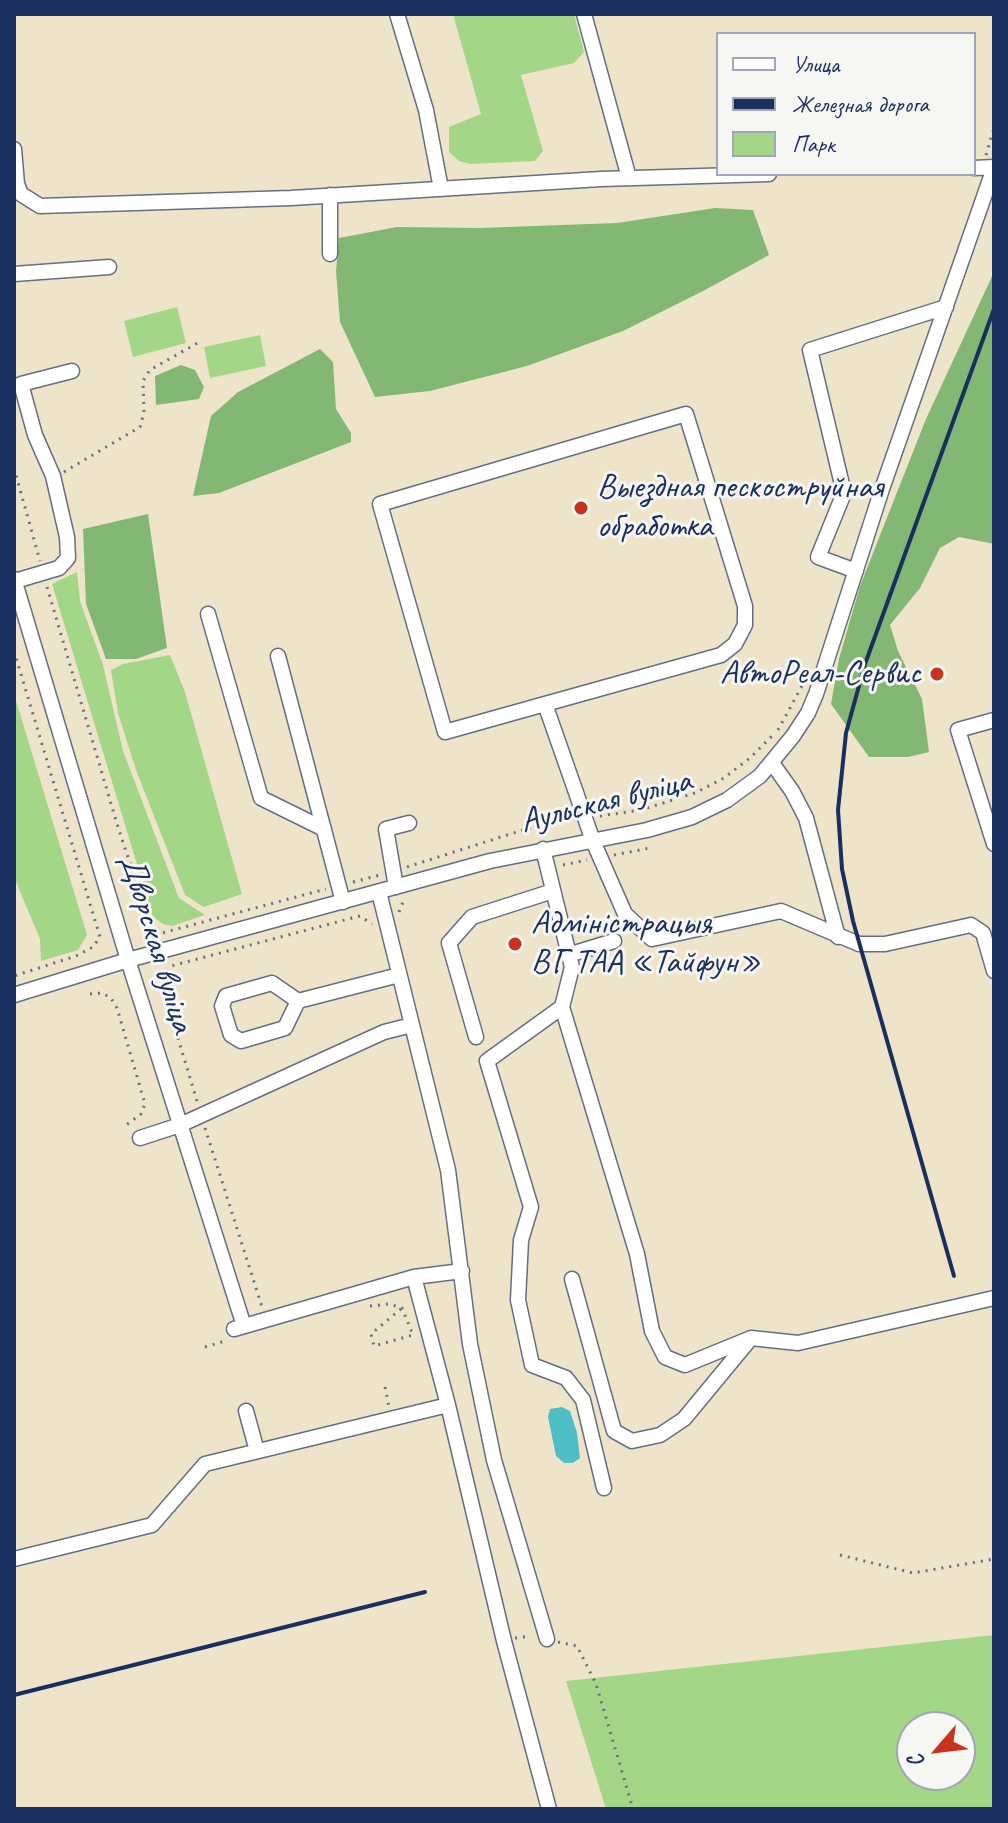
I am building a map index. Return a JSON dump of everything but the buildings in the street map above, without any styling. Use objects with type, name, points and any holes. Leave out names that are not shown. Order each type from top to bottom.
[{"type":"street","points":[[397,14],[426,110],[441,189]]},
{"type":"street","points":[[584,14],[629,178]]},
{"type":"street","points":[[14,149],[17,184],[21,194],[40,206],[716,176]]},
{"type":"street","name":"Аульская вуліца","points":[[14,995],[128,960],[396,887],[543,849],[647,830],[692,817],[727,800],[772,763],[808,713],[946,307],[986,168]]},
{"type":"street","points":[[330,195],[330,254]]},
{"type":"street","points":[[14,274],[109,267]]},
{"type":"street","points":[[856,571],[818,557],[844,493],[810,350],[946,307]]},
{"type":"street","points":[[14,580],[59,568],[68,558],[67,537],[53,476],[35,435],[21,384],[72,371]]},
{"type":"street","points":[[686,414],[745,606],[745,625],[735,644],[721,655],[545,704],[445,732],[380,504],[686,414]]},
{"type":"street","name":"Дворская вуліца","points":[[14,580],[180,1125],[236,1331]]},
{"type":"street","points":[[208,614],[261,798],[324,829]]},
{"type":"street","points":[[278,656],[343,902]]},
{"type":"street","points":[[545,704],[584,818],[625,914],[652,939],[781,911],[859,944],[885,944],[971,925],[983,933],[994,971]]},
{"type":"street","points":[[994,720],[958,730],[994,844]]},
{"type":"street","points":[[772,763],[806,818],[838,937]]},
{"type":"street","points":[[396,887],[386,829],[409,823]]},
{"type":"street","points":[[543,849],[572,967],[562,1007],[637,1254],[652,1331],[665,1357],[685,1365],[751,1338],[798,1343],[994,1298]]},
{"type":"street","points":[[476,1037],[449,943],[472,917],[553,891]]},
{"type":"street","points":[[379,892],[448,1170],[470,1344],[494,1460],[547,1639]]},
{"type":"street","points":[[568,955],[614,941]]},
{"type":"street","points":[[298,1001],[285,1028],[241,1041],[231,1035],[222,1006],[226,996],[272,983],[298,1001],[399,975]]},
{"type":"street","points":[[562,1007],[487,1061],[531,1207],[521,1240],[518,1300],[532,1365],[566,1378],[583,1400],[604,1488]]},
{"type":"street","points":[[140,1138],[180,1125],[384,1032],[412,1025]]},
{"type":"street","points":[[236,1331],[266,1319],[414,1277],[462,1271]]},
{"type":"street","points":[[414,1277],[549,1809]]},
{"type":"street","points":[[572,1279],[614,1431],[632,1441],[660,1435],[684,1419],[751,1338]]},
{"type":"street","points":[[14,1559],[152,1525],[205,1464],[448,1405]]},
{"type":"street","points":[[246,1411],[257,1451]]},
{"type":"path","points":[[986,168],[994,128]]},
{"type":"path","points":[[53,476],[102,452],[140,427],[144,412],[143,381],[150,370],[201,341]]},
{"type":"path","points":[[14,468],[117,824],[149,921],[162,933],[393,871],[526,829],[641,810],[695,793],[724,778],[777,731],[809,673]]},
{"type":"path","points":[[14,651],[100,937],[93,947],[76,956],[14,976]]},
{"type":"path","points":[[171,966],[163,977],[164,992],[266,1319]]},
{"type":"path","points":[[90,994],[102,993],[111,998],[117,1008],[145,1104],[141,1114],[126,1125]]},
{"type":"path","points":[[358,1308],[389,1304],[402,1308]]},
{"type":"path","points":[[374,1346],[413,1335],[402,1308]]},
{"type":"path","points":[[376,1351],[371,1334],[402,1308]]},
{"type":"path","points":[[205,1347],[236,1331]]},
{"type":"path","points":[[385,1387],[392,1418]]},
{"type":"path","points":[[840,1555],[913,1573],[994,1559]]},
{"type":"path","points":[[504,1641],[527,1635],[577,1646],[596,1684],[633,1809]]},
{"type":"green space","points":[[453,14],[574,14],[584,52],[574,63],[521,75],[543,151],[535,161],[470,164],[459,161],[449,152],[449,127],[481,114]]},
{"type":"green space","points":[[715,208],[753,210],[769,255],[623,331],[527,366],[430,391],[375,397],[340,322],[336,271],[339,238],[397,227],[480,228],[617,223]]},
{"type":"green space","points":[[994,272],[994,544],[959,537],[940,548],[920,588],[890,625],[898,651],[922,699],[929,752],[908,757],[869,757],[831,704],[839,659],[860,586],[926,419]]},
{"type":"green space","points":[[177,307],[186,343],[133,357],[124,321]]},
{"type":"green space","points":[[260,335],[266,366],[210,378],[204,347]]},
{"type":"green space","points":[[320,349],[333,362],[336,409],[351,433],[351,442],[219,493],[193,496],[211,416],[238,392]]},
{"type":"green space","points":[[181,365],[195,370],[204,387],[199,399],[156,405],[155,376]]},
{"type":"green space","points":[[148,514],[167,648],[136,659],[106,659],[86,604],[83,529]]},
{"type":"green space","points":[[77,572],[80,601],[103,665],[123,751],[179,898],[205,915],[172,926],[153,917],[52,584]]},
{"type":"green space","points":[[170,655],[185,692],[242,894],[204,907],[185,895],[136,770],[118,713],[111,670],[123,664]]},
{"type":"green space","points":[[14,694],[87,935],[78,950],[41,961],[40,939],[14,877]]},
{"type":"green space","points":[[994,1635],[994,1809],[606,1809],[566,1681]]},
{"type":"water","points":[[562,1407],[570,1411],[577,1433],[580,1458],[573,1463],[564,1463],[556,1456],[548,1417],[550,1409]]},
{"type":"railway","points":[[954,1276],[853,921],[842,869],[838,810],[846,733],[865,664],[994,309]]},
{"type":"railway","points":[[14,1695],[425,1592]]},
{"type":"place","name":"Выездная пескоструйная обработка","points":[[581,508]]},
{"type":"place","name":"АвтоРеал-Сервис","points":[[937,674]]},
{"type":"place","name":"Адміністрацыя ВГ ТАА «Тайфун»","points":[[515,944]]}]
